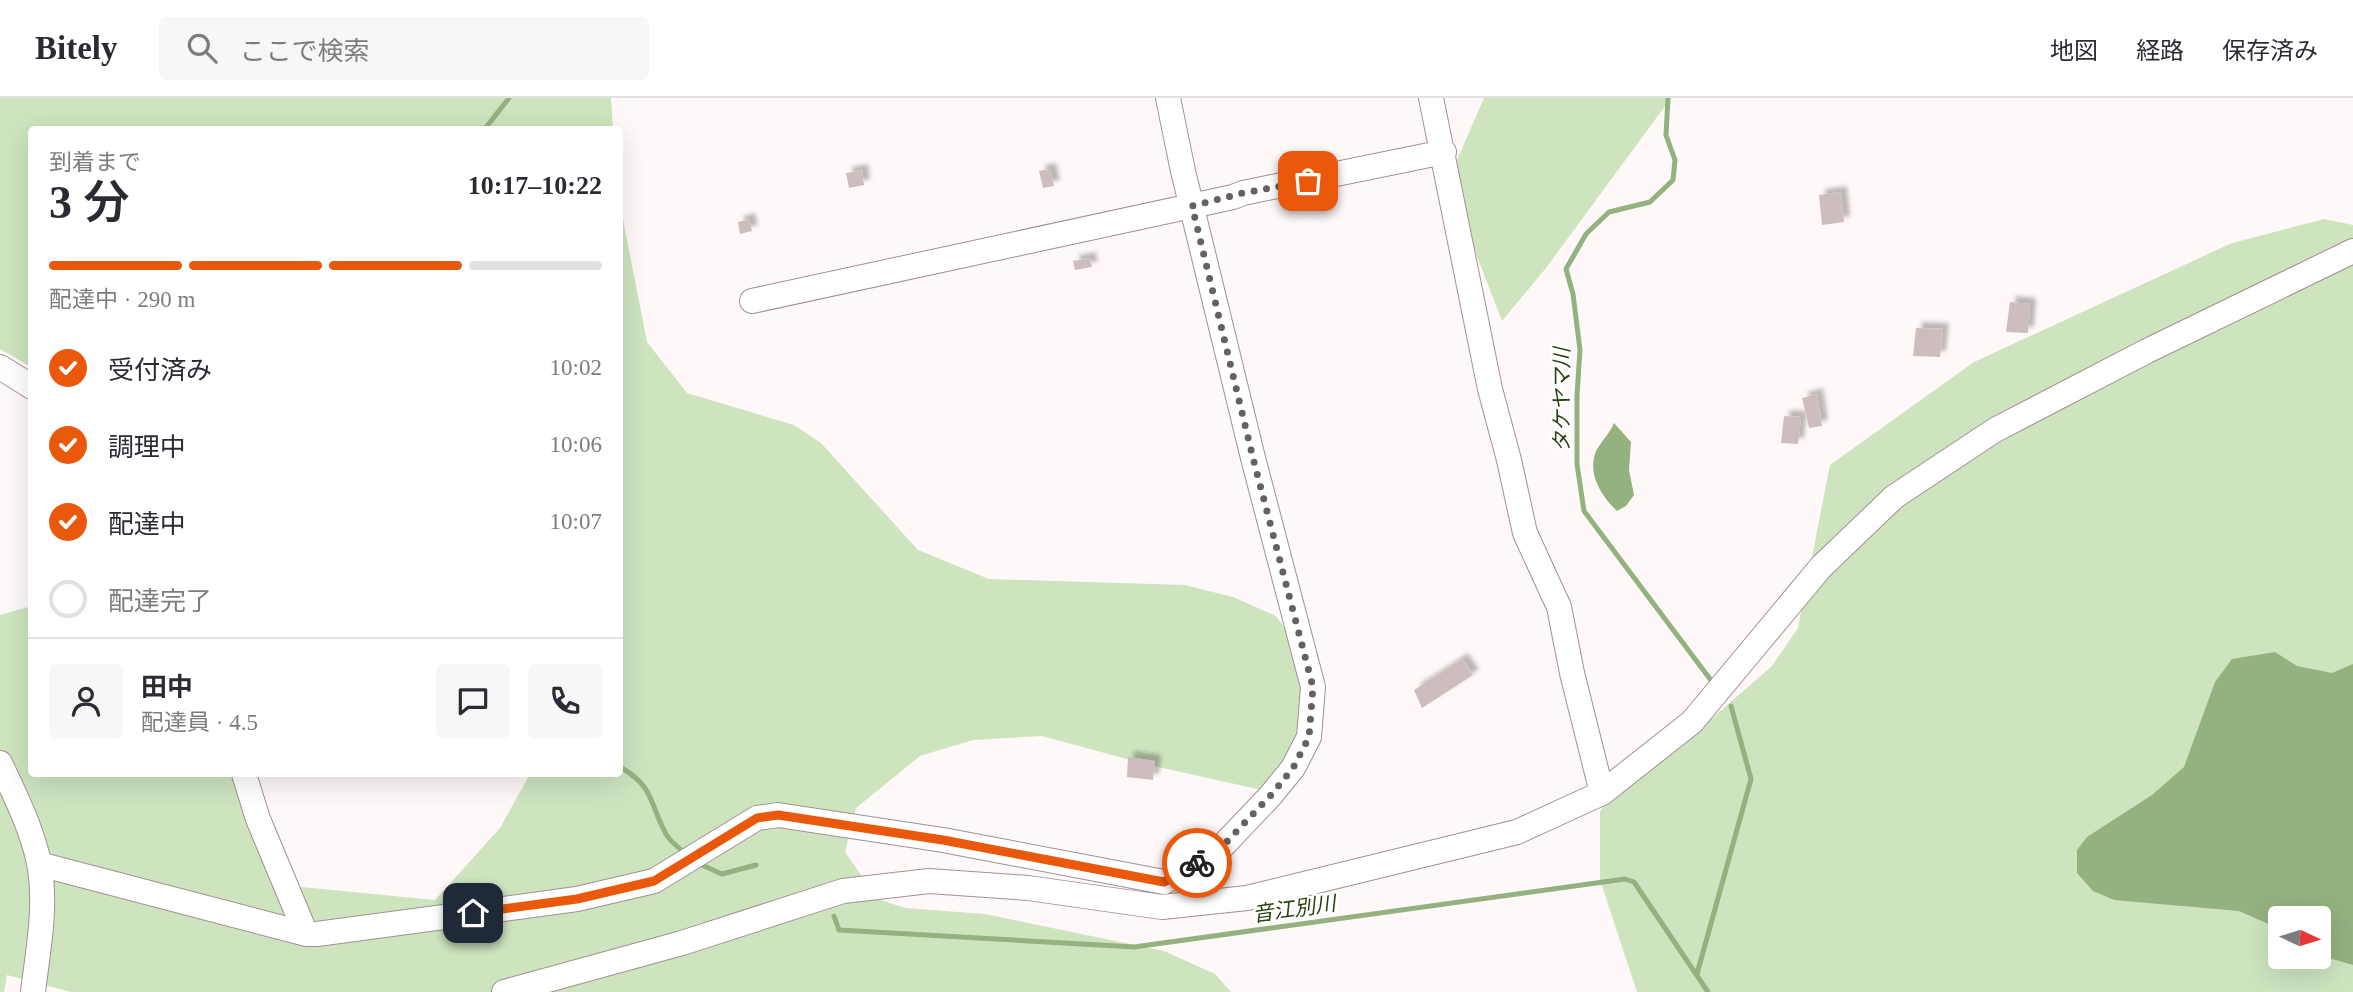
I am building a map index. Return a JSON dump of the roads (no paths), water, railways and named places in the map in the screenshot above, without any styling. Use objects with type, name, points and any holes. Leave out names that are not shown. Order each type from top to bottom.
[{"type":"street","points":[[39,864],[306,934],[577,899],[654,881],[757,818],[778,815],[943,840],[1164,882],[1216,853],[1293,768],[1309,737],[1313,687],[1253,458],[1168,98]]},
{"type":"street","points":[[1431,98],[1490,389],[1525,533],[1559,607],[1572,673],[1602,793]]},
{"type":"street","points":[[752,300],[1444,152]]},
{"type":"street","points":[[504,992],[682,943],[843,891],[929,881],[1028,888],[1162,907],[1247,898],[1517,832],[1602,793],[1692,722],[1821,567],[1895,497],[1995,430],[2147,351],[2353,251]]},
{"type":"street","points":[[0,367],[28,384]]},
{"type":"street","points":[[0,763],[23,813],[39,864],[42,922],[33,992]]},
{"type":"street","points":[[245,777],[258,819],[306,934]]},
{"type":"street","points":[[1162,907],[1164,882]]},
{"type":"waterway","name":"音江別川","points":[[487,126],[509,98]]},
{"type":"waterway","name":"タケヤマ川","points":[[1668,98],[1666,135],[1675,160],[1673,180],[1650,202],[1609,212],[1586,234],[1566,269],[1573,294],[1580,350],[1577,464],[1584,511],[1710,679]]},
{"type":"waterway","name":"タケヤマ川","points":[[1697,974],[1751,779],[1731,706]]},
{"type":"waterway","name":"音江別川","points":[[623,769],[640,782],[650,796],[666,834],[681,850]]},
{"type":"waterway","name":"音江別川","points":[[702,865],[722,874],[756,865]]},
{"type":"waterway","name":"音江別川","points":[[834,916],[839,930],[1134,947],[1625,879],[1634,882],[1708,992]]}]
